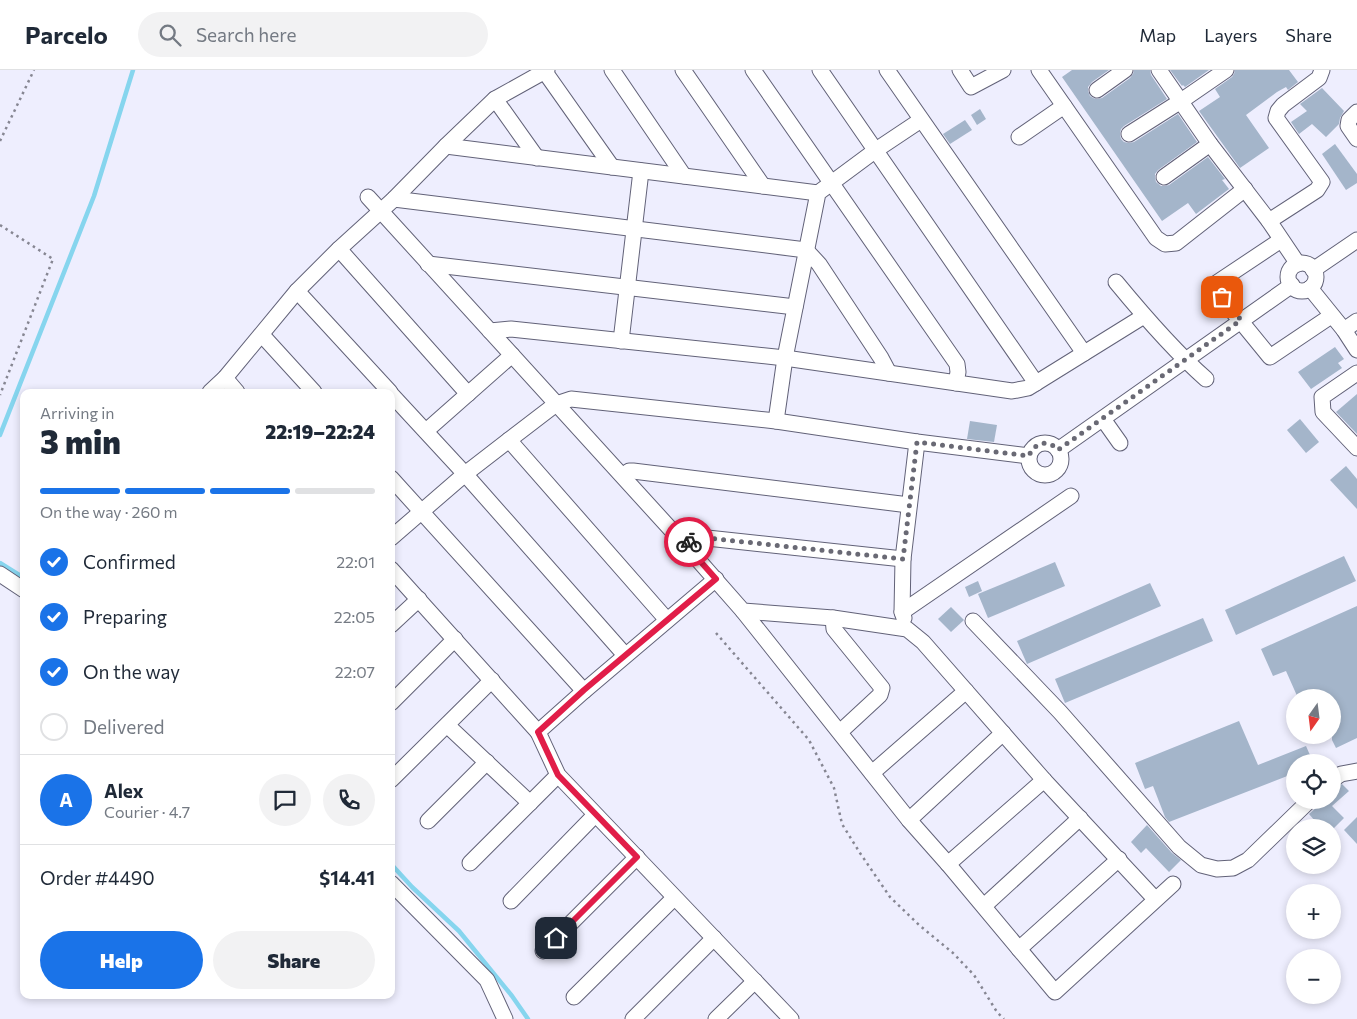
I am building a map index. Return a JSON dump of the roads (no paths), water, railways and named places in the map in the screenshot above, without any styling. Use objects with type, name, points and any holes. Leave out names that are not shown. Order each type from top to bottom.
[{"type":"street","points":[[612,70],[684,176]]},
{"type":"street","points":[[683,70],[762,186]]},
{"type":"street","points":[[753,70],[956,364],[958,372],[956,383]]},
{"type":"street","points":[[820,70],[1036,383]]},
{"type":"street","points":[[887,70],[1084,353]]},
{"type":"street","points":[[960,70],[971,87],[1003,70]]},
{"type":"street","points":[[1039,70],[1156,238],[1165,244],[1176,243],[1245,189]]},
{"type":"street","points":[[1097,90],[1125,70]]},
{"type":"street","points":[[1160,70],[1210,144],[1269,221],[1298,264]]},
{"type":"street","points":[[1130,134],[1226,70]]},
{"type":"street","points":[[1269,221],[1317,190],[1322,182],[1276,118],[1283,104],[1319,78],[1322,70]]},
{"type":"street","points":[[213,389],[225,378],[298,291],[495,99],[546,71],[612,167]]},
{"type":"street","points":[[495,99],[537,158]]},
{"type":"street","points":[[1019,137],[1064,106]]},
{"type":"street","points":[[1357,112],[1349,120],[1348,126],[1357,139]]},
{"type":"street","points":[[446,146],[818,192],[921,120]]},
{"type":"street","points":[[1164,177],[1210,144]]},
{"type":"street","points":[[621,341],[642,171]]},
{"type":"street","points":[[776,421],[785,358],[818,192]]},
{"type":"street","points":[[368,197],[716,579],[909,820],[984,906],[1055,992],[1173,884]]},
{"type":"street","points":[[394,199],[806,250],[819,264],[889,373]]},
{"type":"street","points":[[1281,240],[1212,286],[1275,361],[1331,316]]},
{"type":"street","points":[[1313,270],[1357,240]]},
{"type":"street","points":[[338,250],[468,394]]},
{"type":"street","points":[[428,264],[795,307]]},
{"type":"street","points":[[1298,264],[1309,265],[1316,277],[1310,288],[1301,291],[1297,290],[1289,280],[1290,271],[1298,264]]},
{"type":"street","points":[[1116,282],[1144,316],[1206,380]]},
{"type":"street","points":[[1058,450],[1292,285]]},
{"type":"street","points":[[1310,288],[1344,330],[1357,350]]},
{"type":"street","points":[[298,291],[387,389]]},
{"type":"street","points":[[490,331],[511,329],[785,358],[1012,390],[1028,388],[1144,316]]},
{"type":"street","points":[[1344,330],[1357,321]]},
{"type":"street","points":[[262,334],[311,389]]},
{"type":"street","points":[[426,432],[512,355]]},
{"type":"street","points":[[1357,373],[1322,397],[1323,412],[1357,448]]},
{"type":"street","points":[[225,378],[234,389]]},
{"type":"street","points":[[395,397],[626,655]]},
{"type":"street","points":[[395,535],[465,474],[509,440],[556,404],[571,399],[776,421],[1029,456]]},
{"type":"street","points":[[1103,419],[1120,443]]},
{"type":"street","points":[[509,440],[667,620]]},
{"type":"street","points":[[906,629],[902,612],[903,559],[917,442]]},
{"type":"street","points":[[1044,443],[1055,446],[1058,450],[1061,460],[1057,470],[1062,484],[1048,474],[1038,473],[1031,466],[1029,456],[1034,446],[1044,443]]},
{"type":"street","points":[[623,476],[629,471],[633,471],[909,506]]},
{"type":"street","points":[[395,482],[584,690]]},
{"type":"street","points":[[902,612],[1062,484]]},
{"type":"street","points":[[685,544],[698,537],[903,559]]},
{"type":"street","points":[[395,573],[538,732],[558,775],[791,1019]]},
{"type":"street","points":[[0,574],[20,587]]},
{"type":"street","points":[[538,732],[584,690],[716,579]]},
{"type":"street","points":[[395,621],[418,599]]},
{"type":"street","points":[[743,611],[833,618],[906,629],[923,642],[1044,780],[1155,899]]},
{"type":"street","points":[[833,618],[834,629],[882,688],[880,695],[840,732]]},
{"type":"street","points":[[973,621],[1060,712],[1179,847],[1201,865],[1217,869],[1233,868],[1248,860],[1301,809]]},
{"type":"street","points":[[395,699],[455,639]]},
{"type":"street","points":[[395,776],[448,726],[492,680]]},
{"type":"street","points":[[872,773],[966,691]]},
{"type":"street","points":[[448,726],[530,802]]},
{"type":"street","points":[[909,820],[1003,733]]},
{"type":"street","points":[[428,821],[487,762]]},
{"type":"street","points":[[1341,774],[1357,771]]},
{"type":"street","points":[[470,863],[558,775]]},
{"type":"street","points":[[948,864],[1044,780]]},
{"type":"street","points":[[511,901],[595,814]]},
{"type":"street","points":[[984,906],[1080,818]]},
{"type":"street","points":[[543,951],[637,857]]},
{"type":"street","points":[[1018,949],[1119,859]]},
{"type":"street","points":[[395,887],[487,980],[505,1019]]},
{"type":"street","points":[[574,997],[674,898]]},
{"type":"street","points":[[633,1019],[714,938]]},
{"type":"street","points":[[716,1019],[755,981]]},
{"type":"waterway","points":[[0,435],[94,196],[133,70]]},
{"type":"waterway","points":[[0,563],[20,576]]},
{"type":"waterway","points":[[395,868],[459,931],[512,996],[528,1019]]}]
